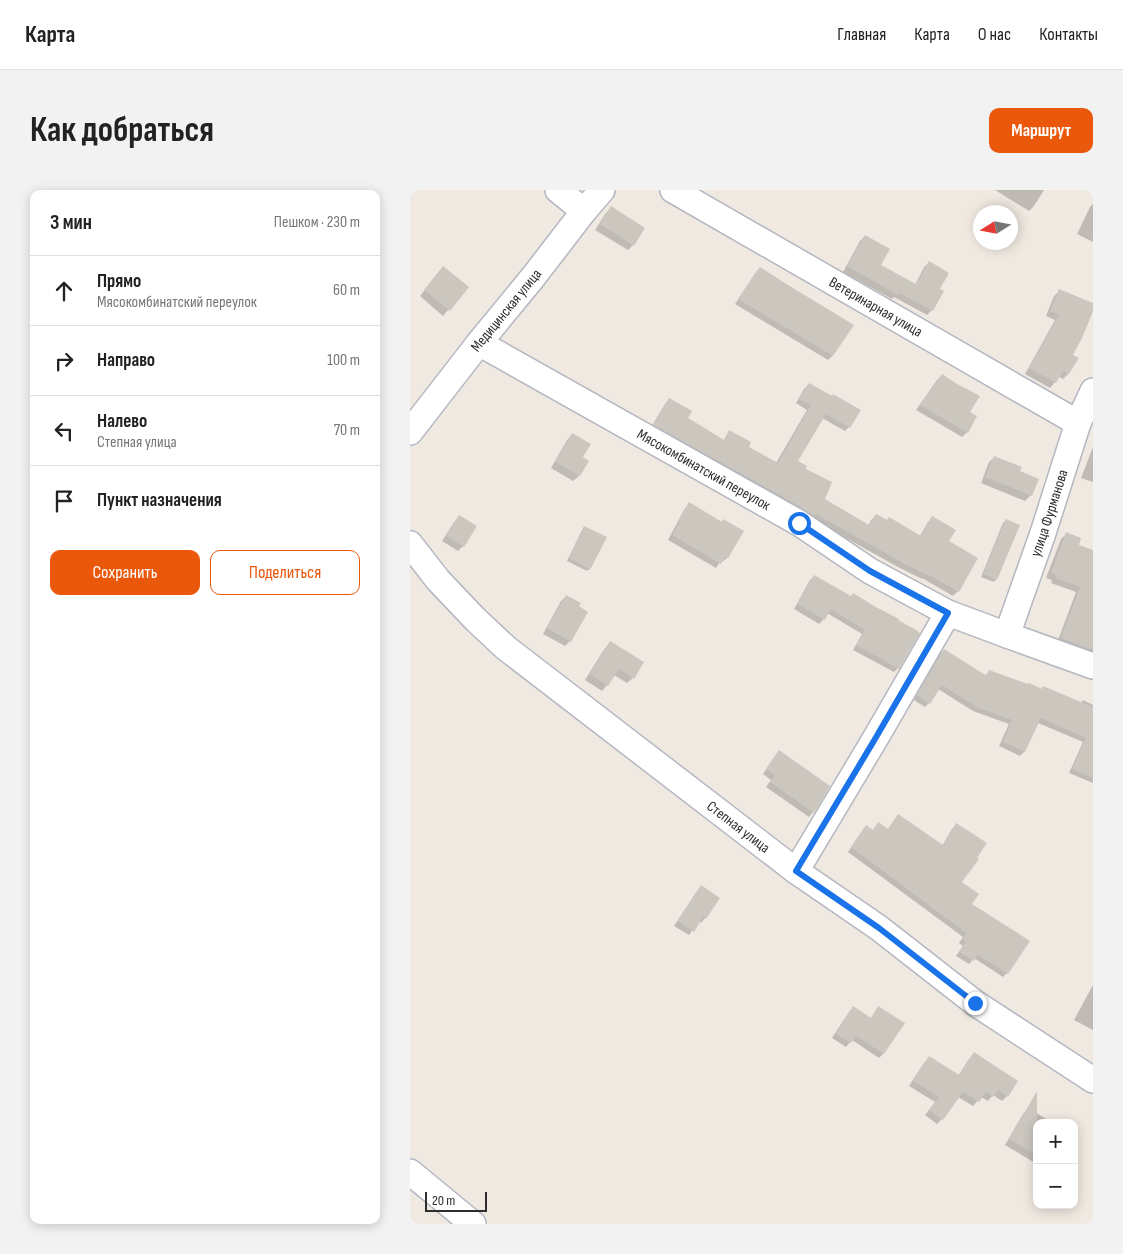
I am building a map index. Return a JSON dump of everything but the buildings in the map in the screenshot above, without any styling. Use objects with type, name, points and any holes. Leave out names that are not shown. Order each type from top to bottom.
[{"type":"street","points":[[558,190],[584,211]]},
{"type":"street","name":"Медицинская улица","points":[[410,432],[602,190]]},
{"type":"street","name":"Ветеринарная улица","points":[[673,190],[1078,423]]},
{"type":"street","name":"Мясокомбинатский переулок","points":[[479,343],[799,523],[870,571],[948,613],[1093,666]]},
{"type":"street","name":"улица Фурманова","points":[[1007,636],[1044,533],[1078,423],[1093,391]]},
{"type":"street","name":"Степная улица","points":[[410,544],[438,580],[475,620],[506,648],[796,871],[879,928],[975,1003],[1093,1080]]},
{"type":"street","points":[[796,871],[948,613]]},
{"type":"street","points":[[410,1172],[473,1224]]},
{"type":"route","points":[[799,523],[870,571],[948,613],[796,871],[879,928],[975,1003]]}]
